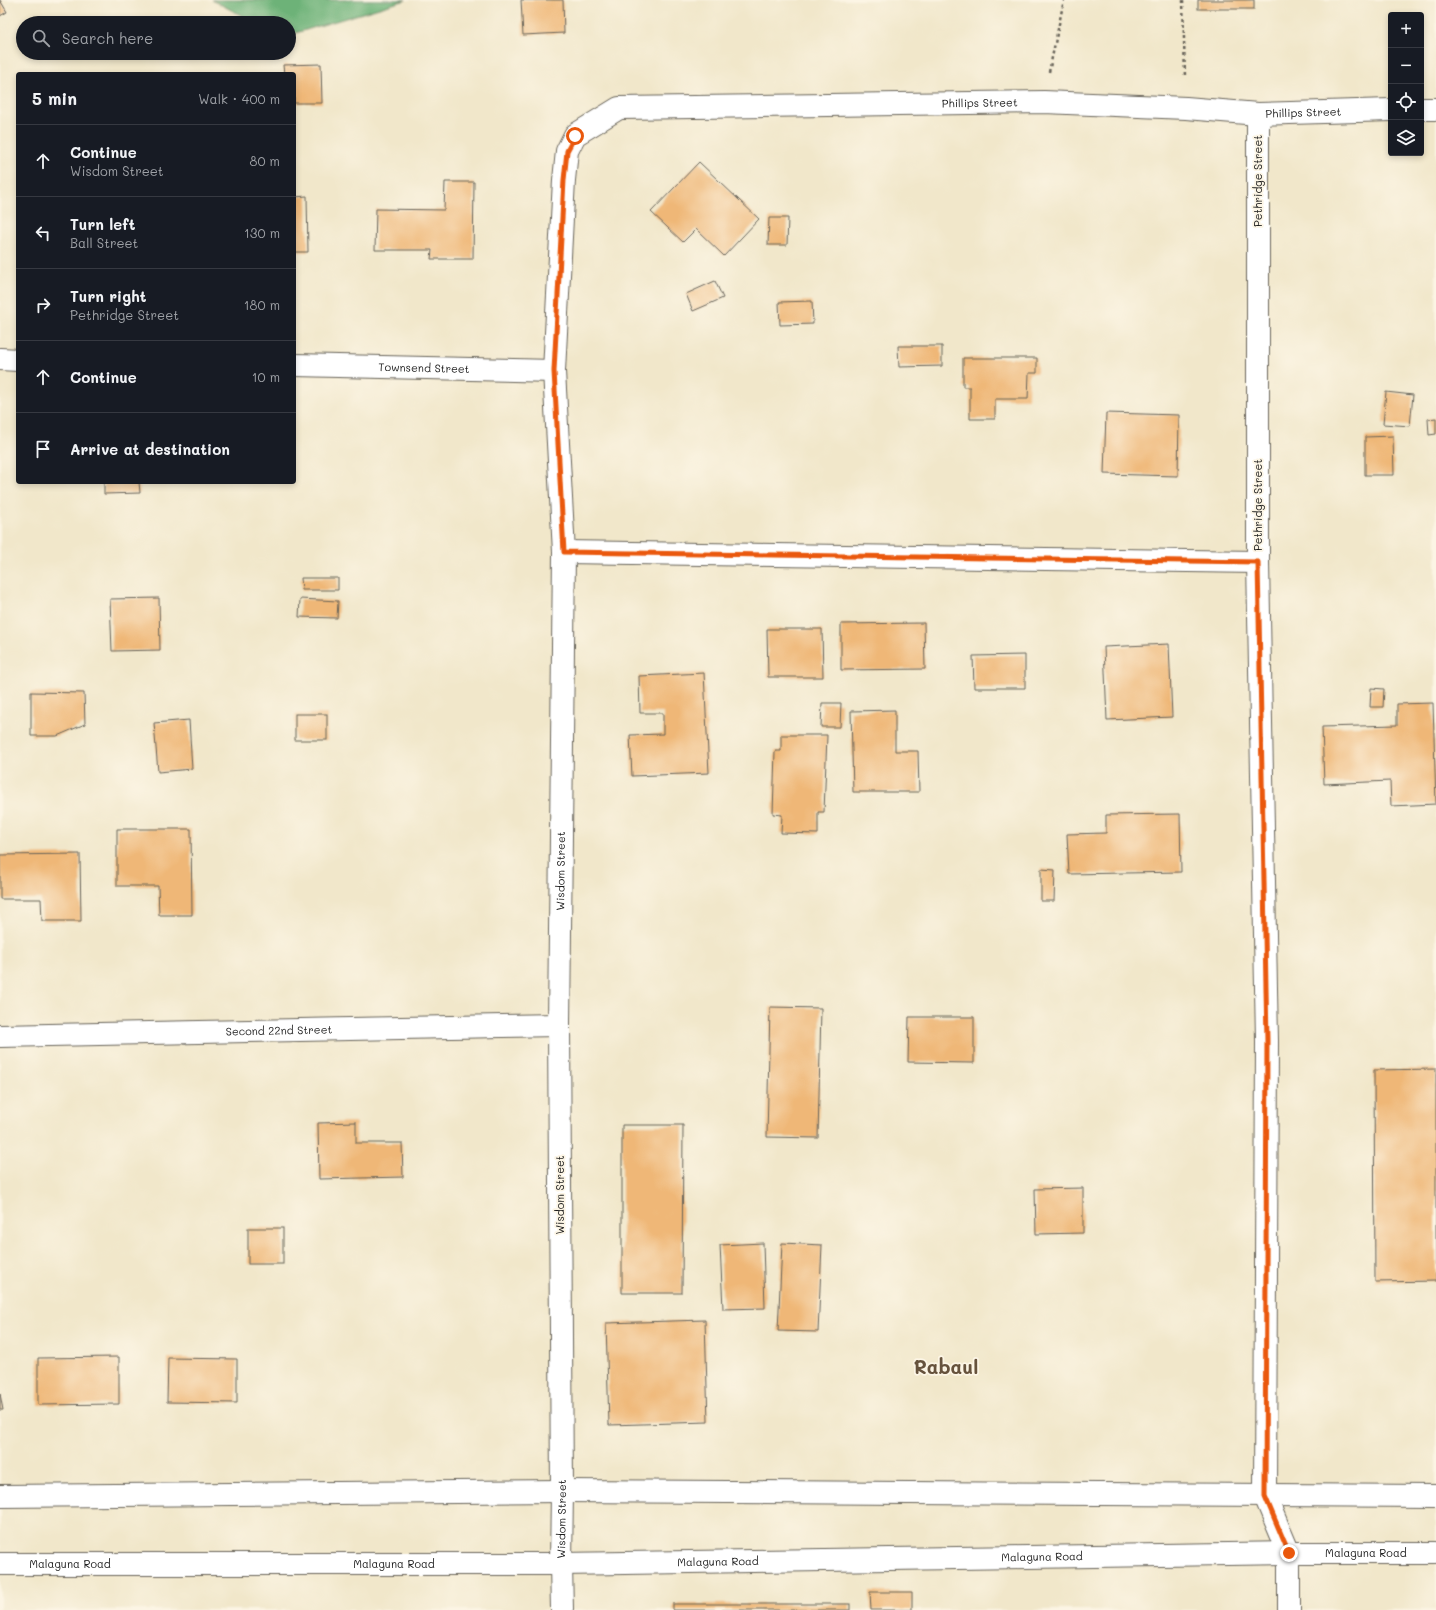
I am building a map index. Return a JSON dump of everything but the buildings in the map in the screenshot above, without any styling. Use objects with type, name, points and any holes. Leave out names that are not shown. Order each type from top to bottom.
[{"type":"street","name":"Phillips Street","points":[[575,136],[619,108],[1044,102],[1186,108],[1258,114],[1388,110]]},
{"type":"street","points":[[1424,109],[1436,108]]},
{"type":"street","name":"Pethridge Street","points":[[1258,114],[1258,562],[1267,1041],[1265,1496]]},
{"type":"street","name":"Wisdom Street","points":[[562,1610],[558,1025],[564,552],[554,371],[564,180],[567,151],[575,136]]},
{"type":"street","points":[[0,359],[16,360]]},
{"type":"street","name":"Townsend Street","points":[[296,365],[554,371]]},
{"type":"street","points":[[564,552],[1258,562]]},
{"type":"street","name":"Second 22nd Street","points":[[0,1036],[558,1025]]},
{"type":"street","points":[[0,1496],[562,1491],[1436,1496]]},
{"type":"street","points":[[1265,1496],[1289,1553],[1289,1610]]},
{"type":"street","name":"Malaguna Road","points":[[0,1564],[561,1564],[1289,1553],[1436,1553]]},
{"type":"path","points":[[1044,102],[1064,0]]},
{"type":"path","points":[[1183,0],[1186,108]]},
{"type":"green space","points":[[212,0],[406,0],[296,33],[296,16],[243,16]]},
{"type":"district","name":"Rabaul","points":[[946,1367]]},
{"type":"route","points":[[575,136],[567,151],[564,180],[554,371],[564,552],[1258,562],[1267,1041],[1265,1496],[1289,1553]]}]
